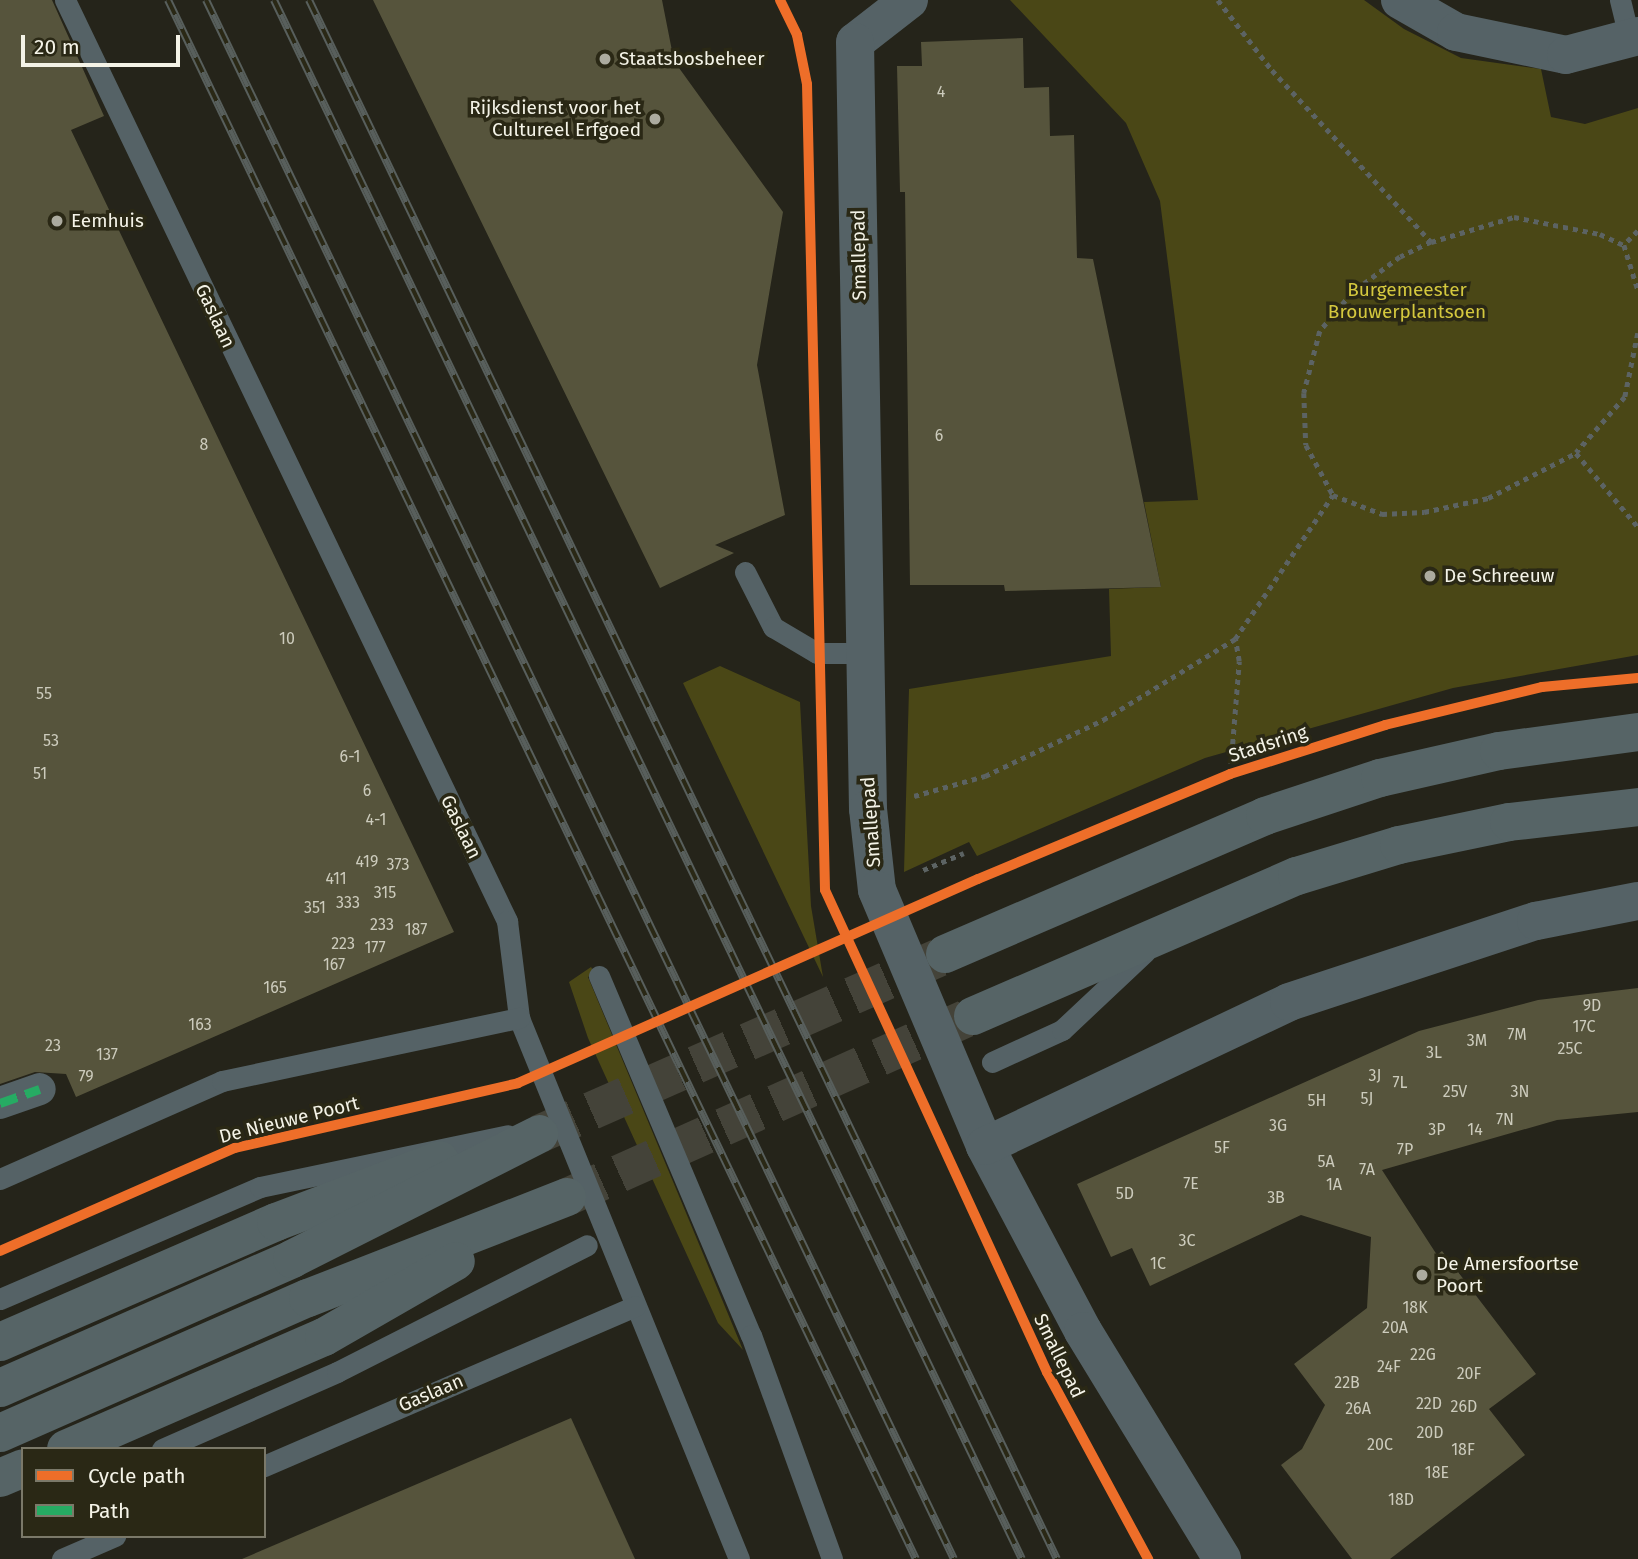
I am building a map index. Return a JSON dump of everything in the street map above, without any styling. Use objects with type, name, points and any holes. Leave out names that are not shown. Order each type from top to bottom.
[{"type":"main road","points":[[945,954],[1253,821],[1380,778],[1499,751],[1638,732]]},
{"type":"main road","points":[[973,1016],[1175,925],[1297,876],[1399,845],[1509,822],[1638,807]]},
{"type":"main road","points":[[0,1342],[276,1222],[524,1135]]},
{"type":"main road","points":[[0,1388],[292,1259],[524,1135]]},
{"type":"main road","points":[[0,1433],[308,1298],[567,1197],[324,1337],[71,1447]]},
{"type":"main road","points":[[0,1481],[21,1469]]},
{"type":"street","name":"Smallepad","points":[[909,0],[855,42],[868,809],[877,890],[985,1146],[1083,1331],[1222,1559]]},
{"type":"street","points":[[1400,0],[1456,32],[1498,44],[1566,55],[1634,38]]},
{"type":"street","points":[[985,1146],[1289,1002],[1536,921],[1638,901]]},
{"type":"street","points":[[0,1103],[40,1089]]},
{"type":"lane","name":"Gaslaan","points":[[65,0],[507,921],[519,1018],[635,1306],[266,1465]]},
{"type":"lane","points":[[1620,0],[1634,38]]},
{"type":"lane","points":[[745,572],[773,627],[817,653],[867,653]]},
{"type":"lane","points":[[992,1062],[1062,1030],[1175,925]]},
{"type":"lane","points":[[599,976],[751,1335],[832,1559]]},
{"type":"lane","points":[[0,1179],[222,1081],[519,1018]]},
{"type":"lane","points":[[0,1299],[260,1187],[524,1135]]},
{"type":"lane","points":[[167,1447],[337,1372],[587,1245]]},
{"type":"lane","points":[[635,1306],[739,1559]]},
{"type":"lane","points":[[0,1481],[21,1479]]},
{"type":"lane","points":[[62,1559],[110,1538]]},
{"type":"path","points":[[1218,0],[1272,70],[1431,242]]},
{"type":"path","points":[[1624,245],[1588,231],[1514,217],[1431,242],[1399,257],[1352,293],[1320,331],[1304,393],[1306,445],[1333,495],[1382,514],[1424,512],[1488,498],[1576,453],[1625,397],[1638,333]]},
{"type":"path","points":[[1624,245],[1638,231]]},
{"type":"path","points":[[1624,245],[1638,290]]},
{"type":"path","points":[[1576,453],[1638,527]]},
{"type":"path","points":[[868,809],[985,776],[1103,720],[1235,639],[1333,495]]},
{"type":"path","points":[[1230,774],[1239,662],[1235,639]]},
{"type":"green space","name":"Burgemeester Brouwerplantsoen","points":[[1010,0],[1364,0],[1404,29],[1461,58],[1541,69],[1551,117],[1585,124],[1638,108],[1638,655],[1453,688],[1205,758],[977,856],[969,842],[904,872],[909,689],[1111,656],[1109,589],[1161,587],[1144,502],[1198,500],[1160,201],[1126,123]]},
{"type":"green space","points":[[720,666],[800,702],[811,906],[823,977],[683,683]]},
{"type":"green space","points":[[591,967],[595,973],[588,977],[743,1350],[718,1323],[588,1038],[569,982]]},
{"type":"building","points":[[0,0],[52,0],[104,116],[71,130],[454,932],[76,1097],[66,1074],[35,1072],[0,1084]]},
{"type":"building","points":[[373,0],[662,0],[674,61],[783,212],[757,365],[785,515],[715,545],[734,553],[660,588]]},
{"type":"building","points":[[1023,38],[1024,88],[1049,87],[1050,136],[1074,135],[1077,258],[1093,259],[1161,587],[1005,591],[1004,585],[910,585],[905,192],[900,192],[897,66],[922,66],[921,42]]},
{"type":"building","name":"De Amersfoortse Poort","points":[[1638,988],[1638,1112],[1557,1120],[1382,1170],[1437,1255],[1442,1251],[1536,1374],[1489,1409],[1525,1455],[1390,1559],[1352,1559],[1281,1465],[1302,1449],[1325,1405],[1294,1364],[1367,1308],[1371,1237],[1301,1215],[1150,1286],[1132,1248],[1111,1257],[1077,1184],[1419,1031],[1538,1000]]},
{"type":"building","points":[[571,1418],[635,1559],[242,1559]]},
{"type":"tunnel","points":[[539,1134],[940,957]]},
{"type":"tunnel","points":[[567,1197],[968,1018]]},
{"type":"railway","points":[[168,0],[916,1559]]},
{"type":"railway","points":[[206,0],[954,1559]]},
{"type":"railway","points":[[274,0],[1022,1559]]},
{"type":"railway","points":[[309,0],[1057,1559]]},
{"type":"marked path","points":[[0,1103],[40,1089]]},
{"type":"cycle path","points":[[780,0],[797,35],[807,84],[825,890],[1047,1372],[1148,1559]]},
{"type":"cycle path","name":"Stadsring","points":[[0,1251],[235,1148],[518,1083],[978,879],[1230,774],[1385,725],[1542,687],[1638,678]]},
{"type":"place","name":"Staatsbosbeheer","points":[[605,59]]},
{"type":"place","name":"Rijksdienst voor het Cultureel Erfgoed","points":[[655,119]]},
{"type":"place","name":"Eemhuis","points":[[57,221]]},
{"type":"place","name":"De Schreeuw","points":[[1430,576]]},
{"type":"place","name":"De Amersfoortse Poort","points":[[1422,1275]]}]
